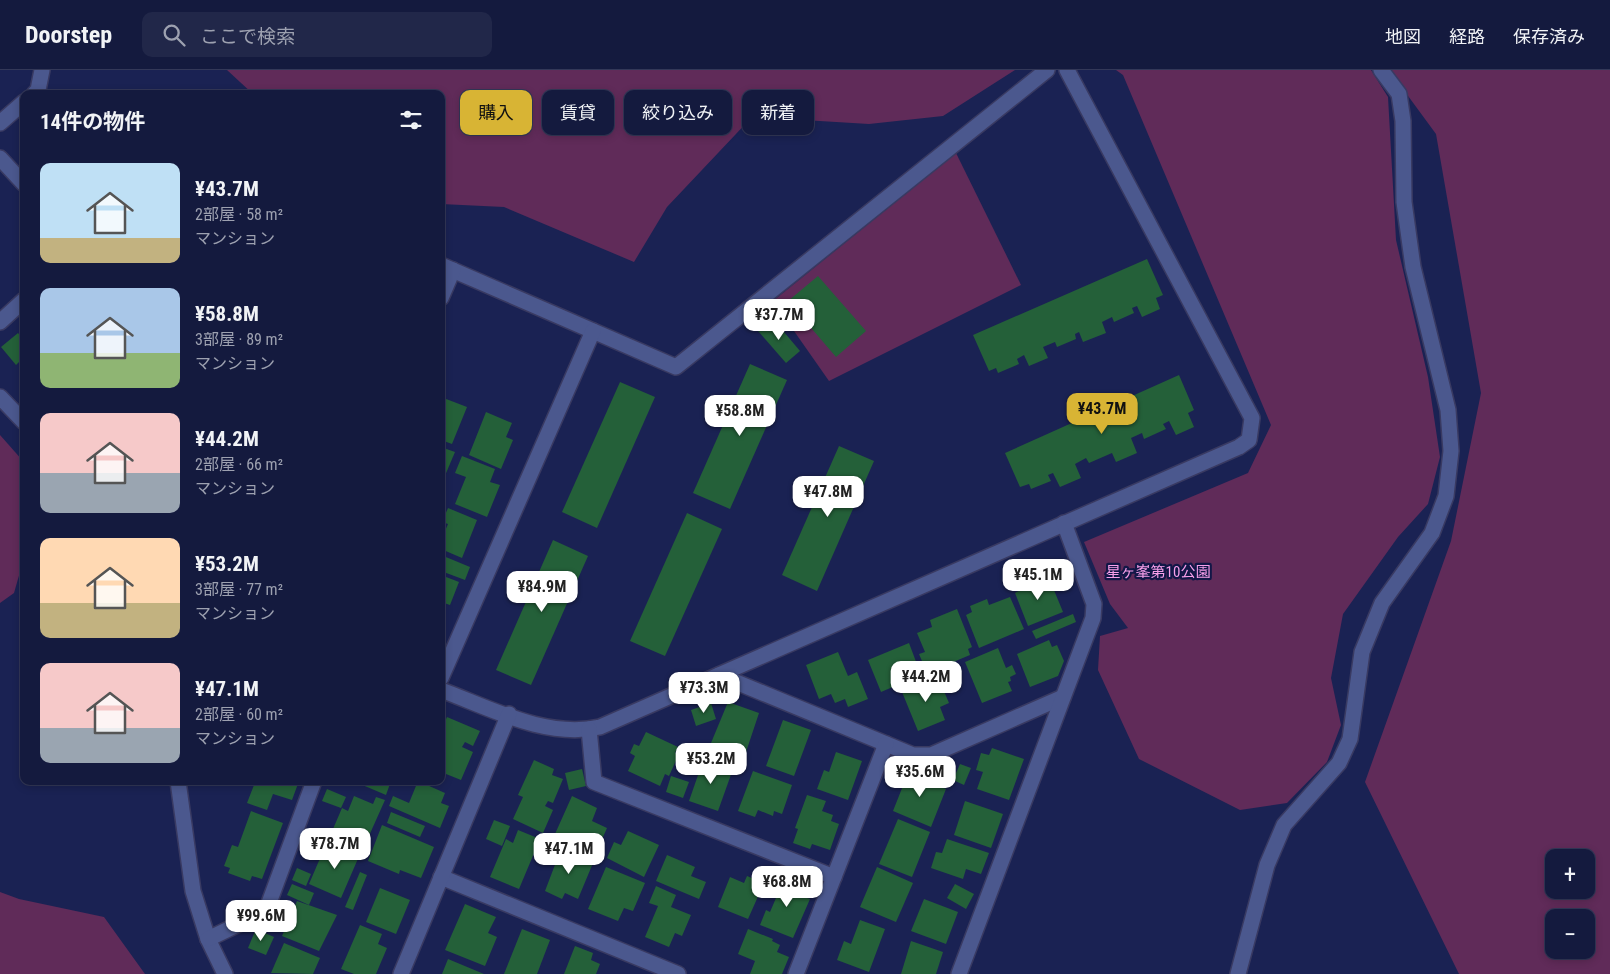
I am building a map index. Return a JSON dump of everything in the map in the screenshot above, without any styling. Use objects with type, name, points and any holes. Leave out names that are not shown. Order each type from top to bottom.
[{"type":"street","points":[[38,90],[42,70]]},
{"type":"street","points":[[447,268],[676,367],[1047,70]]},
{"type":"street","points":[[445,691],[536,725],[562,729],[600,727],[1238,447],[1249,440],[1252,418],[1067,70]]},
{"type":"street","points":[[1238,974],[1267,865],[1284,825],[1339,763],[1350,739],[1362,652],[1372,627],[1382,603],[1432,533],[1446,496],[1451,451],[1448,410],[1413,267],[1404,202],[1403,121],[1399,94],[1382,70]]},
{"type":"street","points":[[0,123],[20,106]]},
{"type":"street","points":[[0,158],[20,180]]},
{"type":"street","points":[[0,322],[20,304]]},
{"type":"street","points":[[445,669],[593,331]]},
{"type":"street","points":[[0,397],[20,418]]},
{"type":"street","points":[[959,974],[1093,618],[1094,604],[1064,523]]},
{"type":"street","points":[[719,675],[914,755],[931,755],[1063,697]]},
{"type":"street","points":[[401,974],[508,714]]},
{"type":"street","points":[[589,729],[594,782],[834,877]]},
{"type":"street","points":[[796,974],[886,744]]},
{"type":"street","points":[[179,785],[193,891],[208,939],[225,974]]},
{"type":"street","points":[[208,939],[266,911],[313,785]]},
{"type":"street","points":[[442,877],[678,974]]},
{"type":"green space","points":[[227,70],[1015,70],[943,116],[869,124],[814,121],[814,90],[742,90],[742,128],[667,207],[634,262],[504,207],[445,204],[445,90],[249,90]]},
{"type":"green space","name":"星ヶ峯第10公園","points":[[1116,70],[1371,70],[1388,97],[1396,240],[1428,377],[1440,457],[1428,504],[1398,537],[1343,614],[1331,678],[1341,725],[1327,762],[1287,803],[1240,810],[1139,759],[1098,670],[1100,636],[1128,628],[1110,604],[1084,542],[1248,473],[1271,425],[1123,75]]},
{"type":"green space","points":[[1389,70],[1610,70],[1610,974],[1459,974],[1365,782],[1451,541],[1481,393],[1436,134]]},
{"type":"green space","points":[[956,153],[1021,285],[829,381],[773,301]]},
{"type":"green space","points":[[0,435],[20,458],[20,572],[14,593],[0,603]]},
{"type":"green space","points":[[0,892],[19,899],[104,917],[145,974],[0,974]]},
{"type":"building","points":[[1147,259],[1163,295],[1156,298],[1160,309],[1142,317],[1137,306],[1132,308],[1134,313],[1114,322],[1112,317],[1102,322],[1106,333],[1083,342],[1079,332],[1075,334],[1076,339],[1057,347],[1055,342],[1043,347],[1048,358],[1029,366],[1024,355],[1017,359],[1019,364],[998,373],[996,368],[989,371],[973,335]]},
{"type":"building","points":[[818,276],[866,331],[836,357],[788,301]]},
{"type":"building","points":[[773,319],[800,351],[786,363],[758,331]]},
{"type":"building","points":[[18,333],[20,335],[20,363],[19,362],[16,365],[1,347]]},
{"type":"building","points":[[750,364],[787,380],[730,509],[693,493]]},
{"type":"building","points":[[1179,375],[1194,410],[1188,413],[1194,427],[1176,435],[1169,421],[1163,424],[1166,429],[1144,439],[1142,433],[1131,438],[1137,453],[1116,462],[1112,453],[1089,463],[1086,458],[1075,464],[1081,478],[1060,487],[1053,473],[1048,475],[1051,481],[1031,489],[1029,484],[1020,487],[1005,453]]},
{"type":"building","points":[[620,382],[655,397],[597,528],[562,512]]},
{"type":"building","points":[[445,399],[467,407],[452,444],[445,441]]},
{"type":"building","points":[[486,412],[512,423],[506,437],[513,440],[501,469],[469,455]]},
{"type":"building","points":[[839,446],[874,461],[817,591],[782,575]]},
{"type":"building","points":[[445,448],[455,452],[445,476]]},
{"type":"building","points":[[462,456],[495,469],[490,482],[500,485],[487,517],[455,504],[466,477],[455,473]]},
{"type":"building","points":[[448,508],[477,520],[462,558],[445,551],[445,531],[448,524],[445,523],[445,515]]},
{"type":"building","points":[[687,513],[722,529],[665,656],[630,641]]},
{"type":"building","points":[[553,540],[588,556],[531,685],[496,670]]},
{"type":"building","points":[[445,557],[470,567],[465,580],[445,572]]},
{"type":"building","points":[[1038,576],[1041,582],[1049,578],[1063,612],[1028,626],[1015,593],[1024,588],[1022,582]]},
{"type":"building","points":[[445,577],[459,582],[450,605],[445,603]]},
{"type":"building","points":[[1010,597],[1024,629],[979,648],[966,615],[972,612],[970,606],[987,599],[989,605]]},
{"type":"building","points":[[957,609],[972,647],[968,649],[970,655],[927,673],[919,654],[925,652],[917,633],[932,627],[930,620]]},
{"type":"building","points":[[1073,614],[1076,622],[1036,639],[1032,631]]},
{"type":"building","points":[[1049,640],[1052,647],[1057,645],[1064,661],[1058,676],[1030,687],[1017,654]]},
{"type":"building","points":[[909,643],[921,675],[881,692],[868,660]]},
{"type":"building","points":[[998,648],[1006,668],[1012,665],[1016,674],[1010,677],[1011,681],[1008,682],[1012,691],[982,703],[965,662]]},
{"type":"building","points":[[838,652],[848,676],[857,672],[868,699],[848,707],[845,699],[835,703],[831,694],[819,699],[806,665]]},
{"type":"building","points":[[938,677],[949,703],[940,707],[945,720],[918,731],[902,692]]},
{"type":"building","points":[[728,702],[759,713],[745,755],[711,743]]},
{"type":"building","points":[[711,703],[716,719],[696,726],[691,710]]},
{"type":"building","points":[[447,717],[480,731],[473,746],[465,742],[462,747],[473,752],[461,780],[445,774],[445,721]]},
{"type":"building","points":[[783,720],[811,730],[794,776],[766,766]]},
{"type":"building","points":[[646,732],[678,747],[675,753],[679,754],[669,776],[665,774],[660,786],[628,771],[635,756],[630,753],[634,744],[639,746]]},
{"type":"building","points":[[992,748],[1024,759],[1009,800],[977,789],[983,772],[976,770],[981,753],[989,755]]},
{"type":"building","points":[[836,752],[862,761],[848,800],[817,789],[824,770],[829,772]]},
{"type":"building","points":[[704,758],[733,769],[718,811],[689,801]]},
{"type":"building","points":[[534,760],[554,769],[552,775],[563,779],[553,803],[548,801],[545,806],[553,810],[543,833],[513,819],[523,797],[518,795]]},
{"type":"building","points":[[960,764],[971,768],[964,785],[953,780]]},
{"type":"building","points":[[910,768],[941,780],[939,786],[946,789],[931,827],[893,811]]},
{"type":"building","points":[[582,769],[586,786],[569,790],[565,773]]},
{"type":"building","points":[[753,771],[792,785],[782,814],[774,811],[773,816],[758,810],[755,817],[738,811]]},
{"type":"building","points":[[671,776],[689,782],[683,798],[666,792]]},
{"type":"building","points":[[254,785],[298,785],[292,800],[273,794],[267,810],[247,803]]},
{"type":"building","points":[[362,785],[390,785],[386,795]]},
{"type":"building","points":[[416,785],[427,785],[445,793],[441,803],[449,806],[440,828],[389,806],[393,796],[409,803]]},
{"type":"building","points":[[327,789],[346,797],[341,808],[322,801]]},
{"type":"building","points":[[807,795],[826,801],[822,811],[833,815],[831,821],[839,824],[830,850],[812,844],[810,849],[793,843],[798,829],[795,828]]},
{"type":"building","points":[[354,796],[373,804],[376,797],[385,800],[364,847],[349,841],[347,845],[335,840],[339,832],[333,829],[342,808],[348,811]]},
{"type":"building","points":[[572,796],[597,808],[592,821],[607,828],[595,855],[555,834]]},
{"type":"building","points":[[965,801],[1003,814],[991,848],[954,835]]},
{"type":"building","points":[[251,811],[283,823],[262,879],[252,876],[250,881],[228,873],[230,868],[224,866],[232,845],[238,847]]},
{"type":"building","points":[[391,812],[425,826],[420,837],[387,823]]},
{"type":"building","points":[[898,819],[930,832],[912,877],[879,864]]},
{"type":"building","points":[[494,820],[510,826],[502,846],[486,839]]},
{"type":"building","points":[[382,825],[434,847],[421,878],[400,870],[399,874],[368,861]]},
{"type":"building","points":[[518,830],[540,839],[519,889],[490,877],[506,839],[513,843]]},
{"type":"building","points":[[628,831],[659,845],[644,877],[607,858],[614,842],[621,845]]},
{"type":"building","points":[[947,839],[989,853],[981,874],[966,869],[963,879],[931,868],[936,852],[942,853]]},
{"type":"building","points":[[337,844],[360,854],[341,898],[309,884],[324,849],[333,853]]},
{"type":"building","points":[[561,849],[593,863],[578,899],[565,893],[562,899],[545,891]]},
{"type":"building","points":[[667,855],[695,867],[691,876],[706,882],[699,899],[656,881]]},
{"type":"building","points":[[606,867],[645,883],[633,911],[624,908],[618,921],[588,909]]},
{"type":"building","points":[[877,867],[913,883],[896,922],[860,907]]},
{"type":"building","points":[[297,868],[311,874],[306,886],[292,880]]},
{"type":"building","points":[[360,872],[367,875],[353,910],[345,907]]},
{"type":"building","points":[[747,876],[764,883],[748,919],[718,907],[730,877],[744,883]]},
{"type":"building","points":[[785,877],[809,886],[804,897],[810,899],[793,938],[760,925],[766,910],[770,912]]},
{"type":"building","points":[[292,884],[314,893],[309,905],[287,895]]},
{"type":"building","points":[[955,884],[974,894],[966,909],[947,898]]},
{"type":"building","points":[[656,886],[676,895],[671,907],[691,915],[682,936],[675,933],[669,947],[645,937],[658,906],[649,903]]},
{"type":"building","points":[[380,888],[410,900],[396,934],[366,922]]},
{"type":"building","points":[[924,899],[958,912],[946,944],[911,931]]},
{"type":"building","points":[[297,901],[337,915],[319,951],[282,936]]},
{"type":"building","points":[[465,904],[496,917],[488,933],[497,937],[485,966],[445,950]]},
{"type":"building","points":[[860,920],[885,929],[869,972],[837,960],[844,941],[851,944]]},
{"type":"building","points":[[360,925],[382,934],[378,944],[387,948],[376,974],[354,974],[341,969]]},
{"type":"building","points":[[256,929],[274,937],[266,955],[248,948]]},
{"type":"building","points":[[522,929],[550,940],[537,974],[504,974]]},
{"type":"building","points":[[748,929],[773,939],[772,941],[780,945],[777,952],[789,957],[782,974],[750,974],[755,961],[738,954]]},
{"type":"building","points":[[911,941],[943,952],[936,974],[901,974]]},
{"type":"building","points":[[284,943],[320,958],[313,974],[271,973]]},
{"type":"building","points":[[575,946],[593,953],[591,960],[600,964],[596,974],[564,974]]},
{"type":"building","points":[[448,959],[484,974],[442,974]]}]
